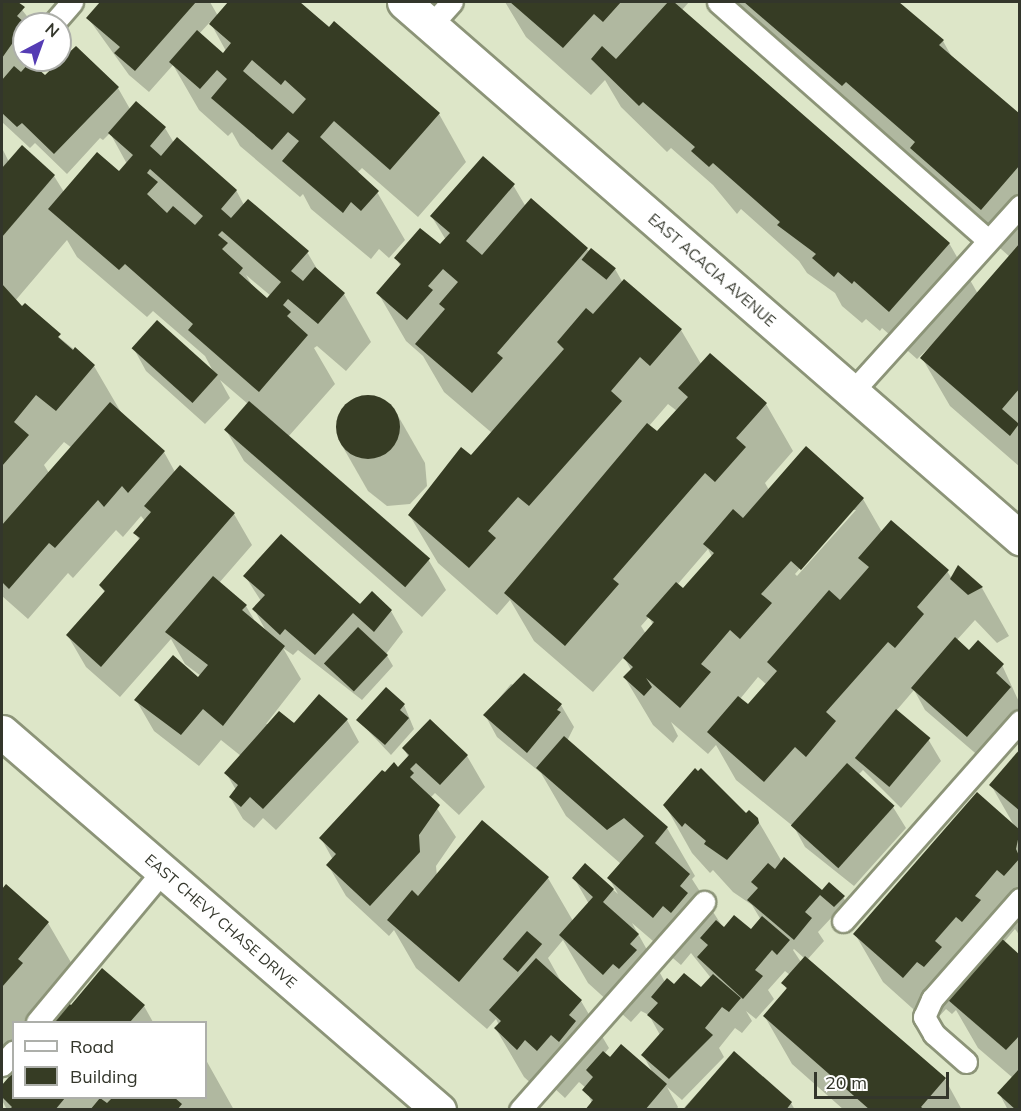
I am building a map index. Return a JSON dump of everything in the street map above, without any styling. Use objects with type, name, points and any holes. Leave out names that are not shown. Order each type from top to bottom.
[{"type":"street","name":"EAST ACACIA AVENUE","points":[[404,2],[441,13],[852,392],[1020,538]]},
{"type":"street","name":"EAST CHEVY CHASE DRIVE","points":[[2,732],[440,1110]]},
{"type":"lane","points":[[718,2],[988,240]]},
{"type":"lane","points":[[852,392],[1020,206]]},
{"type":"lane","points":[[843,921],[1020,721]]},
{"type":"lane","points":[[39,1021],[163,871]]},
{"type":"lane","points":[[966,1062],[934,1034],[924,1017],[939,990],[1020,899]]},
{"type":"lane","points":[[520,1110],[704,902]]},
{"type":"lane","points":[[2,1065],[12,1053]]},
{"type":"building","points":[[2,2],[18,2],[25,7],[21,12],[12,12],[12,44],[2,58]]},
{"type":"building","points":[[100,2],[196,2],[135,71],[114,53],[120,47],[86,18]]},
{"type":"building","points":[[228,2],[300,2],[329,27],[334,21],[440,113],[390,170],[334,121],[320,137],[379,191],[361,211],[351,202],[343,213],[282,161],[299,141],[288,132],[272,150],[211,98],[227,79],[217,70],[200,89],[169,62],[197,30],[223,53],[231,43],[209,24]],"holes":[[[252,60],[281,85],[285,80],[306,99],[293,114],[243,71]]]},
{"type":"building","points":[[510,2],[621,2],[603,22],[594,14],[563,48]]},
{"type":"building","points":[[668,2],[674,2],[950,243],[889,312],[854,281],[852,284],[838,272],[834,277],[812,258],[816,254],[777,225],[780,222],[713,163],[709,167],[691,151],[695,147],[643,102],[639,106],[591,59],[602,46],[616,59]]},
{"type":"building","points":[[744,2],[899,2],[944,40],[939,45],[1020,114],[1020,165],[981,210],[910,148],[915,142],[846,82],[842,86]]},
{"type":"building","points":[[76,46],[119,87],[54,154],[22,123],[17,127],[2,113],[2,80],[12,68],[12,72],[42,72],[45,75],[48,72],[72,72],[72,50]]},
{"type":"building","points":[[136,101],[166,127],[150,146],[161,156],[177,137],[237,190],[221,209],[231,218],[248,199],[309,251],[291,271],[303,281],[315,267],[345,293],[318,324],[288,299],[283,305],[291,312],[287,316],[308,335],[259,392],[188,330],[193,324],[125,264],[119,270],[48,209],[97,152],[119,171],[133,155],[108,133]],"holes":[[[150,169],[203,216],[195,225],[173,206],[167,213],[147,194],[158,182],[147,173]],[[222,231],[281,282],[267,298],[239,273],[243,268],[222,249],[228,243],[218,235]]]},
{"type":"building","points":[[22,145],[55,175],[2,237],[2,168]]},
{"type":"building","points":[[483,156],[515,184],[466,241],[482,255],[531,198],[588,248],[497,353],[503,358],[472,393],[415,344],[445,309],[439,304],[458,282],[443,269],[428,286],[433,290],[407,320],[376,293],[401,264],[394,258],[420,228],[440,244],[450,233],[430,216]]},
{"type":"building","points":[[1020,243],[1020,388],[1002,409],[1019,424],[1010,436],[920,358]]},
{"type":"building","points":[[591,248],[616,268],[606,280],[582,260]]},
{"type":"building","points":[[624,279],[682,329],[650,366],[640,357],[611,391],[622,401],[529,506],[518,497],[488,531],[496,538],[469,568],[408,515],[461,447],[471,455],[564,349],[557,342],[586,308],[593,314]]},
{"type":"building","points":[[2,284],[22,306],[25,303],[61,334],[58,337],[73,350],[75,347],[95,365],[56,411],[36,395],[14,422],[29,435],[2,466]]},
{"type":"building","points":[[157,320],[218,375],[193,403],[132,348]]},
{"type":"building","points":[[710,353],[767,403],[736,438],[746,447],[715,482],[705,473],[613,579],[619,584],[565,646],[504,593],[647,423],[657,431],[688,397],[678,388]]},
{"type":"building","points":[[368,395],[391,404],[400,427],[391,450],[368,459],[345,450],[336,427],[345,404]]},
{"type":"building","points":[[249,401],[430,558],[405,587],[224,430]]},
{"type":"building","points":[[110,402],[165,451],[128,493],[122,486],[104,507],[98,500],[55,548],[49,543],[9,589],[2,582],[2,525]]},
{"type":"building","points":[[806,446],[864,498],[801,570],[791,561],[761,594],[772,603],[740,639],[730,630],[701,664],[711,672],[680,708],[646,678],[652,687],[644,696],[623,677],[633,667],[623,658],[654,622],[646,616],[676,582],[683,588],[714,553],[703,544],[733,509],[743,518]]},
{"type":"building","points":[[180,465],[235,513],[101,667],[66,635],[105,591],[99,585],[140,538],[133,533],[151,512],[144,506]]},
{"type":"building","points":[[891,520],[949,570],[917,607],[924,614],[895,648],[888,642],[826,712],[836,721],[806,757],[795,747],[764,782],[707,732],[738,696],[748,704],[777,671],[767,662],[829,590],[840,600],[869,567],[858,558]]},
{"type":"building","points":[[281,534],[360,604],[372,591],[392,610],[374,632],[353,613],[315,655],[285,629],[280,635],[252,609],[265,595],[243,576]]},
{"type":"building","points":[[958,565],[983,587],[968,595],[950,579]]},
{"type":"building","points":[[213,576],[247,605],[242,610],[285,646],[223,726],[203,709],[181,735],[134,700],[173,655],[198,677],[208,665],[165,632]]},
{"type":"building","points":[[358,627],[388,655],[354,692],[324,664]]},
{"type":"building","points":[[955,637],[969,650],[978,640],[1004,664],[996,673],[1011,687],[967,737],[911,688]]},
{"type":"building","points":[[524,673],[562,704],[557,710],[561,712],[527,753],[483,715]]},
{"type":"building","points":[[386,687],[405,704],[400,710],[409,718],[385,745],[356,720]]},
{"type":"building","points":[[319,694],[348,719],[263,809],[250,797],[241,807],[229,797],[238,785],[224,773],[279,711],[294,723]]},
{"type":"building","points":[[896,709],[930,738],[889,787],[855,758]]},
{"type":"building","points":[[430,719],[468,755],[440,785],[416,763],[410,769],[414,773],[410,777],[440,805],[419,835],[420,852],[370,906],[326,865],[336,854],[319,838],[382,770],[385,772],[394,762],[398,767],[409,755],[402,748]]},
{"type":"building","points":[[564,736],[668,827],[655,843],[690,874],[680,886],[688,893],[671,913],[663,906],[653,918],[607,878],[644,836],[624,818],[607,830],[536,768]]},
{"type":"building","points":[[1020,749],[1020,811],[989,785]]},
{"type":"building","points":[[847,763],[895,806],[838,868],[791,825]]},
{"type":"building","points":[[695,768],[698,771],[701,768],[746,813],[749,810],[758,818],[759,823],[727,860],[704,844],[706,841],[685,823],[682,827],[663,805]]},
{"type":"building","points":[[977,792],[1020,830],[1016,849],[1020,858],[1004,876],[997,870],[975,896],[981,900],[962,922],[956,917],[935,941],[942,947],[924,967],[917,962],[903,978],[853,934]]},
{"type":"building","points":[[482,820],[549,877],[459,982],[387,920],[412,890],[418,896]]},
{"type":"building","points":[[784,857],[822,890],[829,882],[845,896],[834,907],[820,895],[805,912],[812,918],[794,940],[747,900],[758,888],[751,882],[768,863],[775,869]]},
{"type":"building","points":[[585,863],[614,889],[603,902],[639,934],[630,944],[637,950],[619,969],[613,964],[603,975],[559,935],[593,897],[572,878]]},
{"type":"building","points":[[6,884],[49,922],[18,959],[23,963],[2,987],[2,889]]},
{"type":"building","points":[[734,915],[751,929],[762,916],[790,940],[777,955],[772,950],[755,970],[763,976],[743,999],[697,957],[708,945],[700,938],[716,920],[724,927]]},
{"type":"building","points":[[527,931],[542,944],[518,972],[503,959]]},
{"type":"building","points":[[999,936],[1020,955],[1020,1035],[1006,1050],[948,1000]]},
{"type":"building","points":[[805,956],[946,1078],[921,1107],[925,1110],[870,1110],[763,1016],[787,988],[781,983]]},
{"type":"building","points":[[536,958],[582,1000],[569,1015],[576,1021],[559,1042],[551,1035],[537,1051],[525,1040],[517,1050],[494,1028],[501,1021],[489,1010]]},
{"type":"building","points":[[102,968],[145,1005],[131,1021],[46,1021],[65,1000],[71,1005]]},
{"type":"building","points":[[684,973],[701,987],[713,974],[741,998],[729,1012],[722,1007],[705,1028],[713,1035],[669,1079],[641,1055],[664,1029],[647,1015],[658,1003],[651,997],[667,978],[674,984]]},
{"type":"building","points":[[621,1044],[667,1084],[645,1110],[585,1110],[593,1100],[582,1090],[593,1077],[586,1070],[603,1051],[610,1057]]},
{"type":"building","points":[[734,1051],[792,1102],[786,1110],[683,1110]]},
{"type":"building","points":[[1020,1068],[1020,1110],[1016,1110],[997,1093]]},
{"type":"building","points":[[12,1073],[12,1099],[64,1099],[55,1110],[9,1110],[12,1107],[2,1097],[2,1085]]},
{"type":"building","points":[[99,1099],[107,1103],[111,1099],[176,1099],[182,1104],[177,1110],[90,1110]]}]
